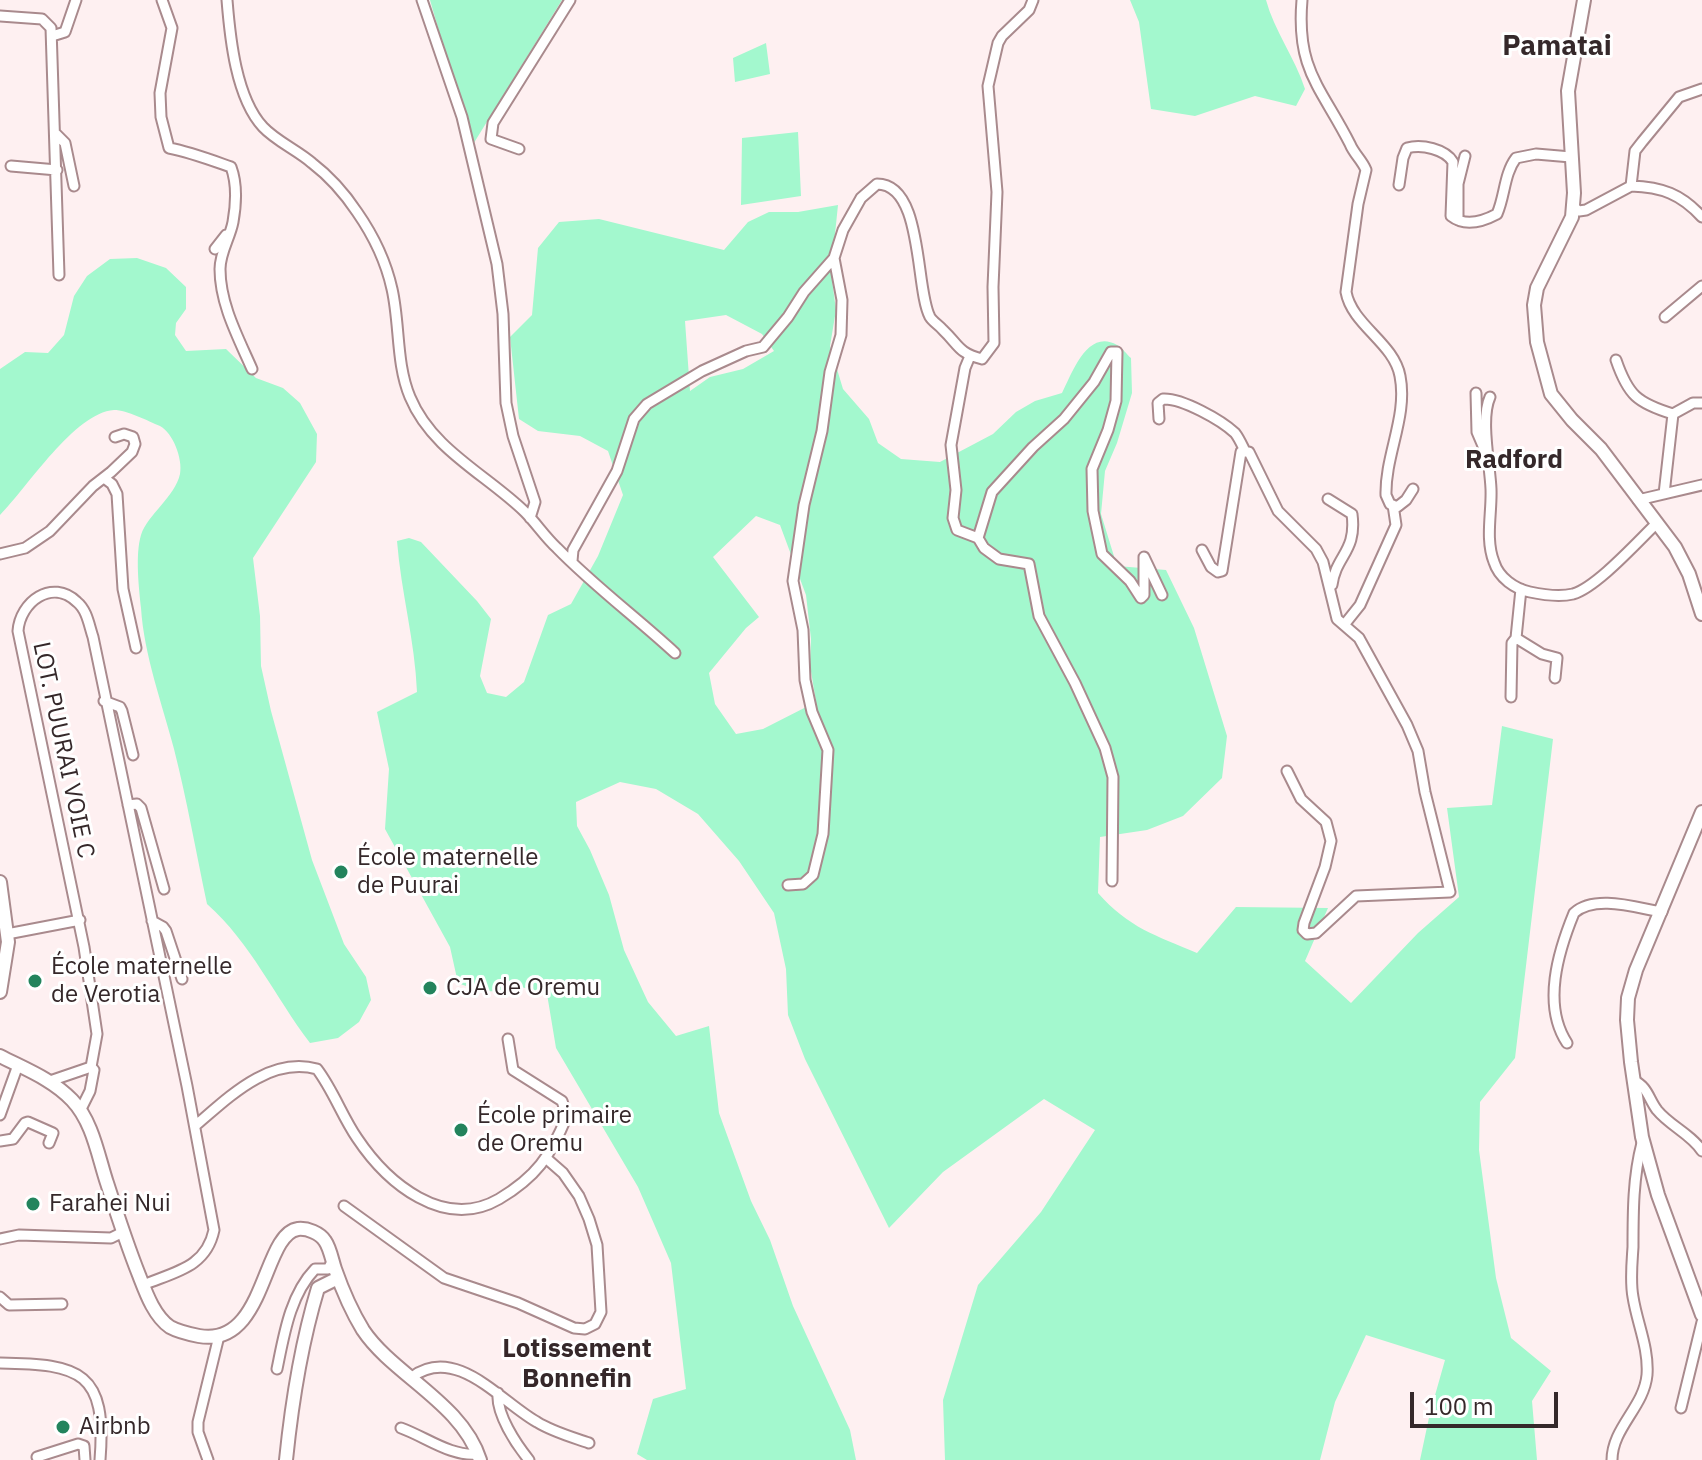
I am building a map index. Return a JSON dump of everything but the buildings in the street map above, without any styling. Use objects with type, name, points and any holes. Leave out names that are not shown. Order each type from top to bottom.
[{"type":"main road","points":[[1584,0],[1568,91],[1574,207],[1570,225],[1535,296],[1537,342],[1551,394],[1601,449],[1681,557],[1702,614]]},
{"type":"main road","points":[[1701,1321],[1658,1195],[1643,1139],[1633,1080],[1628,998],[1636,970],[1702,812]]},
{"type":"main road","points":[[0,882],[7,934],[0,992]]},
{"type":"main road","points":[[0,1056],[50,1081],[73,1101],[88,1123],[143,1285],[154,1310],[169,1326],[187,1334],[219,1336],[247,1315],[286,1236],[294,1229],[305,1229],[326,1242],[338,1278],[363,1330],[449,1411],[479,1457]]},
{"type":"main road","points":[[286,1460],[301,1351],[309,1318],[318,1288],[338,1278]]},
{"type":"street","points":[[52,36],[65,32],[76,0]]},
{"type":"street","points":[[162,0],[172,28],[160,93],[166,139],[169,148],[231,167],[235,178],[233,221],[222,255],[221,290],[252,369]]},
{"type":"street","points":[[227,0],[240,84],[251,108],[263,127],[313,163],[333,184],[356,211],[383,260],[392,289],[410,397],[424,420],[456,459],[502,492],[572,561],[675,653]]},
{"type":"street","points":[[422,0],[462,117],[497,264],[503,314],[506,403],[513,436],[535,502],[530,518]]},
{"type":"street","points":[[519,149],[491,139],[493,123],[570,0]]},
{"type":"street","points":[[572,561],[573,550],[623,457],[634,419],[647,404],[723,360],[763,347],[834,258],[843,230],[861,198],[877,184],[888,186],[896,193],[912,221],[928,314],[955,346],[970,356],[982,359],[994,343],[997,192],[988,105],[990,70],[1002,36],[1029,10],[1033,0]]},
{"type":"street","points":[[1302,0],[1299,29],[1305,60],[1322,96],[1366,170],[1346,292],[1348,304],[1387,351],[1400,374],[1399,421],[1386,485],[1386,495],[1393,505],[1396,525],[1360,605],[1344,625]]},
{"type":"street","points":[[0,16],[42,19],[51,28],[59,275]]},
{"type":"street","points":[[1631,186],[1635,152],[1642,142],[1679,97],[1702,89]]},
{"type":"street","points":[[56,134],[65,143],[74,186]]},
{"type":"street","points":[[1399,185],[1407,148],[1414,146],[1449,155],[1453,162],[1451,216],[1472,223],[1497,214],[1509,170],[1516,158],[1536,154],[1571,157]]},
{"type":"street","points":[[1458,220],[1458,184],[1465,156]]},
{"type":"street","points":[[11,166],[57,170]]},
{"type":"street","points":[[1574,207],[1579,211],[1586,210],[1631,186],[1653,187],[1673,193],[1702,217]]},
{"type":"street","points":[[215,249],[233,221]]},
{"type":"street","points":[[788,885],[803,884],[813,875],[823,834],[828,750],[812,712],[805,680],[803,630],[793,581],[804,505],[822,431],[830,372],[841,335],[842,300],[834,258]]},
{"type":"street","points":[[1665,317],[1702,286]]},
{"type":"street","points":[[978,538],[992,492],[1033,447],[1064,419],[1094,382],[1111,352],[1117,352],[1116,401],[1092,469],[1093,511],[1102,554],[1130,581],[1141,598],[1144,595],[1144,557],[1162,595]]},
{"type":"street","points":[[970,356],[951,445],[956,490],[953,518],[957,530],[978,538],[984,548],[999,559],[1029,564],[1039,616],[1105,748],[1113,777],[1112,881]]},
{"type":"street","points":[[1616,360],[1623,382],[1639,402],[1673,414],[1693,403],[1702,403]]},
{"type":"street","points":[[1476,393],[1477,432],[1488,456]]},
{"type":"street","points":[[1490,397],[1487,411],[1491,551],[1499,572],[1521,589],[1558,595],[1579,592],[1657,523]]},
{"type":"street","points":[[1159,419],[1158,403],[1173,398],[1212,417],[1236,434],[1245,451],[1249,452],[1278,511],[1316,549],[1332,589]]},
{"type":"street","points":[[1664,494],[1673,414]]},
{"type":"street","points":[[0,554],[25,548],[50,531],[93,486],[132,452],[135,444],[133,437],[115,437]]},
{"type":"street","points":[[1202,550],[1211,567],[1222,571],[1241,452],[1245,451]]},
{"type":"street","points":[[104,478],[112,484],[117,494],[123,589],[136,648]]},
{"type":"street","points":[[1638,500],[1702,485]]},
{"type":"street","points":[[1393,505],[1397,507],[1406,500],[1413,489]]},
{"type":"street","points":[[1287,771],[1301,799],[1326,822],[1331,841],[1325,867],[1304,923],[1303,930],[1307,934],[1316,933],[1356,896],[1450,892],[1418,751],[1373,660],[1359,638],[1337,619],[1333,610],[1334,575],[1350,548],[1353,524],[1352,514],[1328,499]]},
{"type":"street","points":[[1511,697],[1512,643],[1516,638],[1521,589]]},
{"type":"street","name":"LOT. PUURAI VOIE C","points":[[80,1111],[93,1083],[94,1070],[91,1067],[97,1034],[80,920],[19,641],[18,623],[21,613],[36,597],[53,593],[63,594],[78,602],[93,637],[214,1230],[210,1245],[199,1260],[143,1285]]},
{"type":"street","points":[[1516,638],[1542,654],[1557,658],[1555,678]]},
{"type":"street","name":"LOT. PUURAI VOIE C","points":[[104,701],[120,707],[133,755]]},
{"type":"street","name":"LOT. PUURAI VOIE C","points":[[128,805],[137,804],[141,808],[164,889]]},
{"type":"street","points":[[1567,1043],[1556,1019],[1556,983],[1558,956],[1574,913],[1590,904],[1662,912]]},
{"type":"street","points":[[7,934],[80,920]]},
{"type":"street","name":"LOT. PUURAI VOIE C","points":[[152,921],[166,931],[182,979]]},
{"type":"street","points":[[195,1126],[245,1084],[283,1069],[317,1069],[358,1140],[380,1167],[406,1189],[441,1208],[457,1211],[485,1207],[528,1180],[547,1159],[567,1116],[562,1101],[513,1070],[508,1039]]},
{"type":"street","points":[[0,1115],[18,1065]]},
{"type":"street","points":[[50,1081],[64,1079],[91,1067]]},
{"type":"street","points":[[1633,1080],[1646,1088],[1659,1113],[1702,1151]]},
{"type":"street","points":[[0,1141],[13,1139],[28,1122],[53,1133],[49,1143]]},
{"type":"street","points":[[1612,1460],[1612,1451],[1645,1390],[1647,1379],[1647,1359],[1632,1294],[1634,1189],[1643,1139]]},
{"type":"street","points":[[344,1206],[444,1278],[518,1303],[574,1328],[585,1329],[595,1324],[601,1312],[597,1245],[579,1196],[563,1173],[547,1159]]},
{"type":"street","points":[[0,1239],[19,1235],[111,1238],[123,1232]]},
{"type":"street","points":[[277,1369],[291,1313],[307,1278],[315,1269],[328,1269],[332,1262]]},
{"type":"street","points":[[0,1297],[9,1305],[62,1304]]},
{"type":"street","points":[[1701,1321],[1702,1352]]},
{"type":"street","points":[[1681,1408],[1701,1321]]},
{"type":"street","points":[[208,1460],[198,1432],[198,1422],[219,1336]]},
{"type":"street","points":[[0,1363],[58,1366],[88,1382],[100,1406],[100,1460]]},
{"type":"street","points":[[412,1377],[421,1370],[446,1367],[475,1378],[535,1421],[589,1443]]},
{"type":"street","points":[[498,1393],[497,1403],[529,1460]]},
{"type":"street","points":[[401,1428],[447,1449],[479,1457]]},
{"type":"street","points":[[37,1457],[78,1444],[84,1446],[85,1460]]},
{"type":"green space","points":[[430,0],[562,0],[472,146]]},
{"type":"green space","points":[[1130,0],[1266,0],[1305,89],[1296,106],[1255,96],[1195,116],[1151,109],[1139,22]]},
{"type":"green space","points":[[766,43],[770,74],[735,82],[733,58]]},
{"type":"green space","points":[[798,132],[801,196],[741,205],[742,138]]},
{"type":"green space","points":[[838,205],[831,273],[836,310],[830,346],[843,389],[869,419],[878,443],[901,459],[940,462],[993,434],[1016,412],[1035,401],[1062,393],[1082,356],[1097,343],[1106,341],[1117,345],[1131,358],[1132,393],[1105,471],[1101,514],[1117,566],[1166,570],[1194,628],[1227,736],[1222,778],[1183,816],[1147,830],[1100,837],[1098,893],[1132,923],[1197,953],[1236,907],[1328,908],[1305,961],[1351,1003],[1418,933],[1459,897],[1447,808],[1492,805],[1502,726],[1553,739],[1515,1058],[1480,1102],[1479,1150],[1496,1278],[1511,1338],[1551,1371],[1532,1401],[1537,1460],[1420,1460],[1445,1360],[1366,1335],[1335,1402],[1320,1460],[945,1460],[943,1400],[978,1285],[1041,1212],[1095,1130],[1044,1099],[943,1172],[889,1228],[805,1059],[788,1015],[786,969],[774,913],[739,861],[698,814],[656,789],[620,782],[576,802],[577,826],[609,895],[624,950],[648,1002],[676,1036],[709,1026],[719,1113],[793,1306],[850,1430],[856,1460],[647,1460],[637,1454],[653,1399],[686,1389],[671,1263],[638,1187],[556,1048],[547,994],[514,985],[486,991],[458,983],[450,947],[385,829],[389,769],[377,712],[417,692],[397,541],[409,538],[421,542],[491,619],[480,676],[487,693],[506,697],[524,682],[548,615],[571,604],[598,556],[623,495],[608,451],[580,436],[538,431],[519,419],[510,337],[532,315],[538,248],[559,222],[599,219],[724,250],[748,222],[769,212],[798,212]],"holes":[[[726,315],[762,334],[774,351],[743,369],[710,377],[690,391],[685,321]],[[756,516],[780,525],[806,595],[811,639],[810,665],[816,702],[763,729],[736,734],[715,704],[709,673],[759,617],[713,557]]]},
{"type":"green space","points":[[137,258],[166,268],[186,287],[186,309],[176,323],[175,335],[186,351],[226,349],[256,378],[283,388],[300,403],[317,434],[316,462],[253,558],[260,616],[261,666],[271,711],[312,860],[344,944],[366,977],[371,1000],[359,1022],[338,1038],[310,1043],[250,953],[207,904],[179,768],[146,643],[139,591],[141,535],[173,490],[180,474],[173,440],[165,429],[137,416],[114,410],[99,414],[83,424],[52,453],[0,515],[0,369],[25,352],[48,353],[64,335],[74,296],[87,276],[110,259]]},
{"type":"place","name":"École maternelle de Puurai","points":[[341,872]]},
{"type":"place","name":"École maternelle de Verotia","points":[[35,981]]},
{"type":"place","name":"CJA de Oremu","points":[[430,988]]},
{"type":"place","name":"École primaire de Oremu","points":[[461,1130]]},
{"type":"place","name":"Farahei Nui","points":[[33,1204]]},
{"type":"place","name":"Airbnb","points":[[63,1427]]},
{"type":"district","name":"Pamatai","points":[[1557,47]]},
{"type":"district","name":"Radford","points":[[1514,460]]},
{"type":"district","name":"Lotissement Bonnefin","points":[[577,1364]]}]
